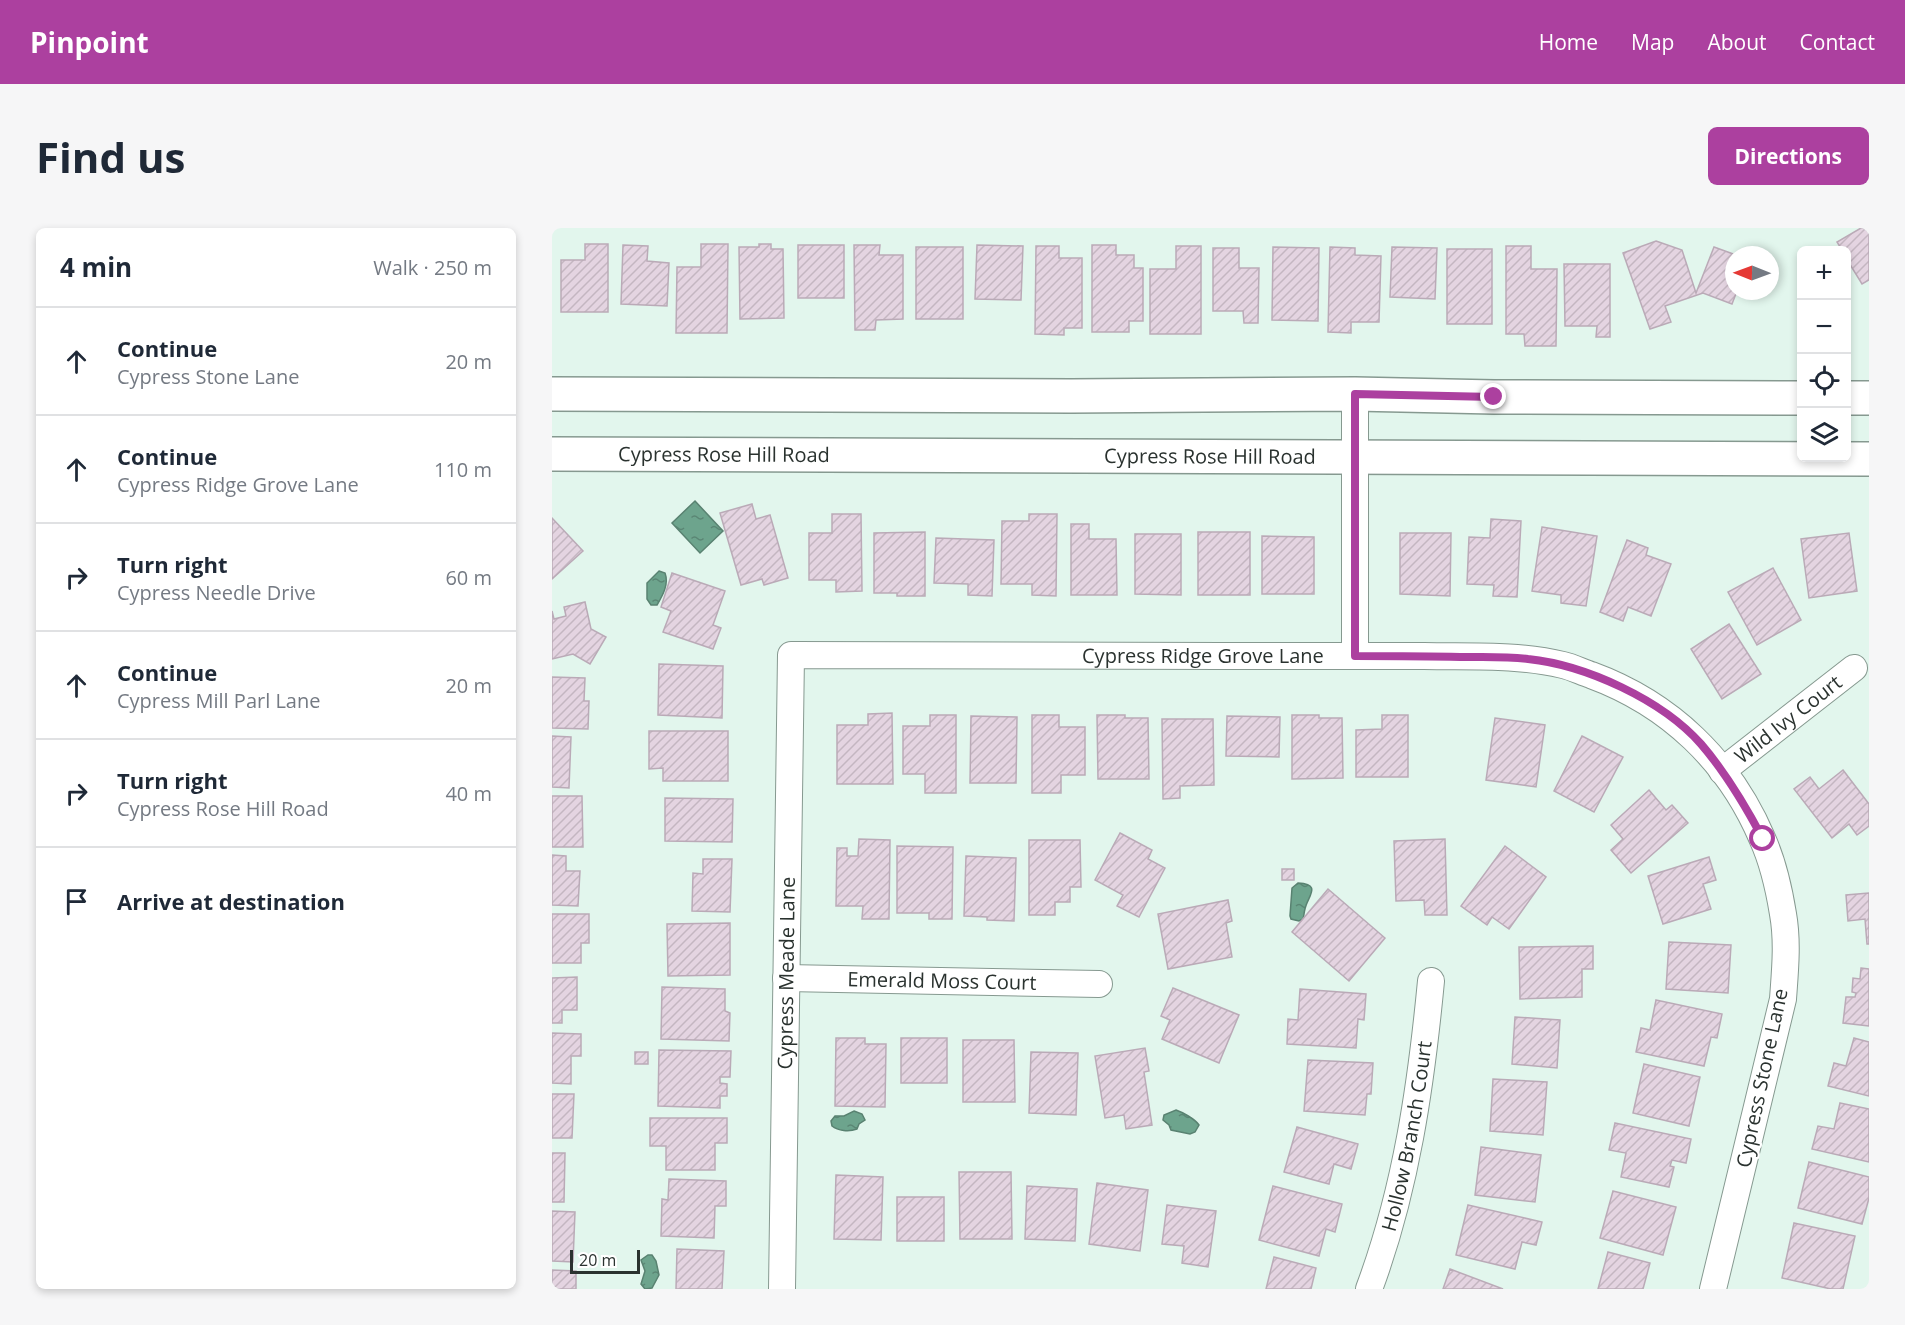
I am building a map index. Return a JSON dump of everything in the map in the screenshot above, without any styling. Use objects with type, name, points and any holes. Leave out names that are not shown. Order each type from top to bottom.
[{"type":"main road","points":[[552,394],[1071,396],[1355,394],[1797,398]]},
{"type":"main road","points":[[1851,398],[1869,398]]},
{"type":"main road","name":"Cypress Rose Hill Road","points":[[552,454],[1869,459]]},
{"type":"street","points":[[1355,394],[1355,656]]},
{"type":"street","name":"Cypress Ridge Grove Lane","points":[[791,655],[1355,656],[1528,659],[1565,665],[1604,680],[1647,702],[1671,718],[1699,742],[1722,771]]},
{"type":"street","name":"Cypress Meade Lane","points":[[782,1289],[791,655]]},
{"type":"street","name":"Wild Ivy Court","points":[[1722,771],[1854,668]]},
{"type":"street","name":"Cypress Stone Lane","points":[[1713,1289],[1774,1038],[1782,999],[1786,957],[1782,907],[1763,839],[1743,802],[1722,771]]},
{"type":"street","name":"Emerald Moss Court","points":[[786,978],[1099,984]]},
{"type":"street","name":"Hollow Branch Court","points":[[1369,1289],[1398,1198],[1414,1122],[1425,1046],[1431,981]]},
{"type":"water","points":[[695,501],[723,531],[700,553],[672,523]]},
{"type":"water","points":[[659,571],[665,573],[666,585],[657,605],[651,605],[647,599],[647,583]]},
{"type":"water","points":[[1298,883],[1306,884],[1312,889],[1303,919],[1299,921],[1291,919],[1290,916],[1292,888]]},
{"type":"water","points":[[1176,1110],[1199,1125],[1195,1132],[1190,1134],[1171,1130],[1163,1120],[1164,1115]]},
{"type":"water","points":[[854,1111],[862,1114],[865,1120],[859,1124],[857,1129],[844,1130],[832,1126],[831,1121],[835,1116],[844,1116]]},
{"type":"water","points":[[652,1255],[656,1261],[659,1275],[652,1288],[645,1289],[641,1284],[645,1271],[641,1260]]},
{"type":"building","points":[[1861,228],[1869,228],[1869,280],[1862,284],[1851,266],[1851,246],[1840,246],[1837,242]]},
{"type":"building","points":[[1656,241],[1682,250],[1696,293],[1714,247],[1725,251],[1725,300],[1734,300],[1732,304],[1703,293],[1665,306],[1671,322],[1650,329],[1623,253]]},
{"type":"building","points":[[585,244],[608,244],[608,312],[561,312],[561,260],[585,260]]},
{"type":"building","points":[[701,244],[728,244],[727,333],[676,333],[677,267],[701,267]]},
{"type":"building","points":[[759,244],[771,244],[771,249],[783,249],[784,318],[740,319],[739,247],[759,247]]},
{"type":"building","points":[[623,245],[648,246],[647,261],[669,263],[667,306],[621,304]]},
{"type":"building","points":[[798,245],[844,245],[844,298],[798,298]]},
{"type":"building","points":[[854,245],[880,245],[879,255],[903,255],[903,319],[876,320],[875,330],[855,330]]},
{"type":"building","points":[[977,245],[1023,246],[1021,300],[975,299]]},
{"type":"building","points":[[1092,245],[1116,245],[1116,255],[1134,255],[1134,268],[1143,268],[1143,321],[1129,321],[1129,332],[1092,332]]},
{"type":"building","points":[[1036,246],[1059,246],[1059,258],[1082,258],[1082,328],[1064,328],[1064,335],[1035,334]]},
{"type":"building","points":[[1176,246],[1201,246],[1201,334],[1150,334],[1150,269],[1176,269]]},
{"type":"building","points":[[1506,246],[1531,246],[1531,269],[1557,269],[1556,346],[1525,346],[1524,334],[1506,334]]},
{"type":"building","points":[[916,247],[963,247],[963,319],[916,319]]},
{"type":"building","points":[[1273,247],[1319,248],[1318,321],[1272,320]]},
{"type":"building","points":[[1330,247],[1355,248],[1355,255],[1381,256],[1379,322],[1351,322],[1351,333],[1328,332]]},
{"type":"building","points":[[1392,247],[1437,248],[1435,299],[1390,297]]},
{"type":"building","points":[[1213,248],[1239,248],[1239,268],[1259,268],[1258,323],[1244,323],[1243,311],[1213,311]]},
{"type":"building","points":[[1447,249],[1492,249],[1492,324],[1447,324]]},
{"type":"building","points":[[1564,264],[1610,264],[1610,337],[1596,337],[1597,326],[1565,326]]},
{"type":"building","points":[[752,504],[756,519],[770,515],[788,578],[764,585],[762,579],[741,585],[720,513]]},
{"type":"building","points":[[832,514],[861,514],[862,591],[836,592],[836,580],[809,580],[809,533],[832,533]]},
{"type":"building","points":[[1029,514],[1057,514],[1056,596],[1032,595],[1032,584],[1001,584],[1002,521],[1029,521]]},
{"type":"building","points":[[552,518],[583,551],[552,579]]},
{"type":"building","points":[[1491,519],[1521,521],[1517,597],[1493,596],[1494,585],[1467,584],[1469,537],[1490,538]]},
{"type":"building","points":[[1071,524],[1089,524],[1089,539],[1116,539],[1117,595],[1071,595]]},
{"type":"building","points":[[1542,527],[1597,536],[1586,606],[1561,603],[1561,595],[1532,591]]},
{"type":"building","points":[[925,532],[925,596],[874,593],[874,533]]},
{"type":"building","points":[[1198,532],[1250,532],[1250,595],[1198,595]]},
{"type":"building","points":[[1400,533],[1451,533],[1450,596],[1400,594]]},
{"type":"building","points":[[1849,533],[1857,591],[1809,598],[1801,539]]},
{"type":"building","points":[[1135,534],[1181,534],[1181,595],[1135,594]]},
{"type":"building","points":[[1262,536],[1314,537],[1314,594],[1262,594]]},
{"type":"building","points":[[936,538],[994,540],[992,596],[968,595],[968,584],[934,583]]},
{"type":"building","points":[[1627,540],[1648,548],[1646,555],[1671,564],[1651,616],[1628,607],[1623,621],[1600,612]]},
{"type":"building","points":[[1773,568],[1801,620],[1757,645],[1728,592]]},
{"type":"building","points":[[672,573],[725,591],[713,625],[721,628],[713,649],[663,632],[671,611],[661,607]]},
{"type":"building","points":[[585,602],[591,629],[606,637],[590,664],[573,654],[552,659],[552,611],[554,619],[566,616],[564,607]]},
{"type":"building","points":[[1729,624],[1761,674],[1722,699],[1691,649]]},
{"type":"building","points":[[659,664],[723,666],[722,718],[658,715]]},
{"type":"building","points":[[552,677],[585,678],[584,701],[589,701],[588,729],[552,728]]},
{"type":"building","points":[[892,713],[893,784],[837,784],[837,725],[868,725],[868,714]]},
{"type":"building","points":[[930,715],[956,715],[956,793],[925,793],[925,774],[903,774],[903,726],[930,726]]},
{"type":"building","points":[[1032,715],[1059,715],[1059,727],[1085,727],[1085,775],[1061,775],[1061,793],[1032,793]]},
{"type":"building","points":[[1097,715],[1148,718],[1149,779],[1098,779]]},
{"type":"building","points":[[1292,715],[1342,718],[1343,778],[1292,779]]},
{"type":"building","points":[[1382,715],[1408,715],[1408,777],[1356,777],[1356,730],[1382,729]]},
{"type":"building","points":[[971,716],[1017,717],[1016,783],[970,783]]},
{"type":"building","points":[[1227,716],[1280,717],[1279,757],[1226,756]]},
{"type":"building","points":[[1495,718],[1545,725],[1536,787],[1486,780]]},
{"type":"building","points":[[1162,719],[1213,719],[1214,785],[1180,786],[1180,798],[1163,799]]},
{"type":"building","points":[[649,731],[728,731],[728,781],[663,781],[663,768],[649,769]]},
{"type":"building","points":[[552,736],[571,737],[569,788],[552,787]]},
{"type":"building","points":[[1582,736],[1623,757],[1594,812],[1554,791]]},
{"type":"building","points":[[1843,770],[1869,804],[1869,826],[1857,835],[1849,824],[1832,838],[1794,789],[1810,777],[1819,789]]},
{"type":"building","points":[[1649,790],[1666,810],[1672,805],[1688,823],[1631,873],[1611,850],[1623,839],[1611,825]]},
{"type":"building","points":[[552,796],[582,796],[583,847],[552,847]]},
{"type":"building","points":[[665,798],[733,799],[732,842],[665,841]]},
{"type":"building","points":[[1120,833],[1152,850],[1148,859],[1165,868],[1139,917],[1117,906],[1123,895],[1095,880]]},
{"type":"building","points":[[859,839],[890,840],[889,919],[862,919],[863,906],[836,906],[837,848],[847,848],[847,856],[858,856]]},
{"type":"building","points":[[1445,839],[1447,915],[1425,915],[1424,900],[1396,901],[1394,841]]},
{"type":"building","points":[[1029,840],[1080,840],[1081,887],[1070,887],[1070,902],[1055,902],[1055,915],[1029,915]]},
{"type":"building","points":[[897,846],[953,847],[952,919],[929,919],[929,913],[897,913]]},
{"type":"building","points":[[1505,846],[1546,877],[1509,929],[1492,917],[1487,925],[1461,906]]},
{"type":"building","points":[[552,855],[566,856],[566,871],[580,871],[578,906],[552,905]]},
{"type":"building","points":[[966,856],[1016,858],[1014,921],[964,916]]},
{"type":"building","points":[[1709,857],[1716,880],[1703,884],[1711,909],[1663,924],[1648,876]]},
{"type":"building","points":[[703,859],[732,859],[730,912],[692,911],[693,873],[703,874]]},
{"type":"building","points":[[1282,869],[1294,869],[1294,880],[1282,880]]},
{"type":"building","points":[[1328,889],[1385,938],[1349,981],[1292,932]]},
{"type":"building","points":[[1869,893],[1869,944],[1867,944],[1865,919],[1848,921],[1846,895]]},
{"type":"building","points":[[1228,900],[1232,921],[1226,923],[1232,957],[1168,969],[1158,914]]},
{"type":"building","points":[[552,914],[589,914],[589,943],[581,943],[581,963],[552,963]]},
{"type":"building","points":[[730,923],[730,975],[668,976],[667,924]]},
{"type":"building","points":[[1669,942],[1731,945],[1728,993],[1666,989]]},
{"type":"building","points":[[1593,946],[1593,969],[1582,969],[1582,997],[1520,999],[1519,947]]},
{"type":"building","points":[[1861,968],[1869,969],[1869,1026],[1843,1023],[1846,997],[1855,997],[1856,993],[1852,992],[1853,978],[1860,979]]},
{"type":"building","points":[[577,977],[577,1010],[562,1010],[562,1023],[552,1023],[552,978]]},
{"type":"building","points":[[662,987],[725,989],[725,1011],[730,1013],[729,1041],[661,1039]]},
{"type":"building","points":[[1173,988],[1239,1015],[1219,1063],[1162,1039],[1170,1020],[1161,1016]]},
{"type":"building","points":[[1300,989],[1366,994],[1364,1020],[1358,1019],[1356,1048],[1287,1044],[1288,1019],[1298,1020]]},
{"type":"building","points":[[1656,1000],[1722,1014],[1717,1038],[1711,1037],[1704,1066],[1636,1052],[1641,1028],[1650,1030]]},
{"type":"building","points":[[1515,1017],[1560,1020],[1557,1068],[1512,1064]]},
{"type":"building","points":[[552,1033],[581,1034],[581,1056],[571,1056],[571,1084],[552,1083]]},
{"type":"building","points":[[836,1038],[865,1038],[865,1044],[886,1044],[885,1107],[835,1106]]},
{"type":"building","points":[[901,1038],[947,1038],[947,1083],[901,1083]]},
{"type":"building","points":[[1854,1038],[1869,1042],[1869,1096],[1828,1086],[1834,1063],[1846,1066]]},
{"type":"building","points":[[963,1040],[1014,1040],[1015,1102],[963,1102]]},
{"type":"building","points":[[1145,1048],[1149,1071],[1144,1072],[1152,1125],[1126,1129],[1124,1115],[1105,1118],[1095,1056]]},
{"type":"building","points":[[659,1050],[731,1051],[730,1077],[720,1077],[720,1083],[727,1084],[727,1096],[720,1096],[720,1108],[658,1106]]},
{"type":"building","points":[[635,1052],[648,1052],[648,1064],[635,1064]]},
{"type":"building","points":[[1031,1052],[1078,1053],[1076,1115],[1029,1113]]},
{"type":"building","points":[[1308,1060],[1373,1063],[1371,1094],[1367,1094],[1365,1115],[1304,1111]]},
{"type":"building","points":[[1644,1064],[1700,1077],[1689,1126],[1633,1113]]},
{"type":"building","points":[[1493,1079],[1547,1082],[1543,1135],[1490,1131]]},
{"type":"building","points":[[552,1094],[574,1094],[572,1138],[552,1138]]},
{"type":"building","points":[[1840,1103],[1869,1109],[1869,1162],[1812,1149],[1818,1126],[1834,1129]]},
{"type":"building","points":[[650,1118],[727,1118],[727,1143],[715,1143],[715,1170],[666,1170],[666,1146],[650,1146]]},
{"type":"building","points":[[1615,1123],[1691,1139],[1686,1163],[1672,1160],[1670,1166],[1674,1167],[1669,1187],[1621,1177],[1626,1153],[1609,1150]]},
{"type":"building","points":[[1297,1127],[1358,1144],[1351,1169],[1334,1164],[1329,1184],[1284,1172]]},
{"type":"building","points":[[1481,1147],[1541,1155],[1535,1202],[1475,1195]]},
{"type":"building","points":[[552,1153],[565,1153],[564,1202],[552,1202]]},
{"type":"building","points":[[1809,1162],[1869,1177],[1869,1198],[1862,1224],[1798,1208]]},
{"type":"building","points":[[959,1172],[1011,1172],[1012,1239],[960,1239]]},
{"type":"building","points":[[836,1175],[883,1177],[881,1240],[834,1239]]},
{"type":"building","points":[[669,1179],[726,1181],[726,1206],[715,1206],[714,1238],[661,1236],[662,1199],[668,1200]]},
{"type":"building","points":[[1097,1183],[1148,1190],[1140,1251],[1089,1244]]},
{"type":"building","points":[[1027,1186],[1077,1189],[1075,1241],[1025,1239]]},
{"type":"building","points":[[1273,1186],[1342,1204],[1335,1232],[1326,1229],[1319,1256],[1259,1240]]},
{"type":"building","points":[[1613,1191],[1676,1207],[1663,1255],[1600,1238]]},
{"type":"building","points":[[897,1197],[944,1197],[944,1241],[897,1241]]},
{"type":"building","points":[[1167,1205],[1216,1211],[1208,1267],[1182,1263],[1184,1246],[1162,1244]]},
{"type":"building","points":[[1468,1205],[1542,1222],[1536,1245],[1522,1242],[1515,1269],[1456,1255]]},
{"type":"building","points":[[552,1211],[575,1212],[573,1262],[552,1261]]},
{"type":"building","points":[[1794,1223],[1855,1236],[1843,1289],[1831,1289],[1782,1278]]},
{"type":"building","points":[[677,1249],[724,1251],[722,1289],[676,1289]]},
{"type":"building","points":[[1608,1252],[1650,1263],[1643,1289],[1598,1289]]},
{"type":"building","points":[[1274,1257],[1316,1268],[1311,1289],[1266,1289]]},
{"type":"building","points":[[1450,1269],[1503,1289],[1443,1289]]},
{"type":"building","points":[[552,1270],[576,1271],[576,1289],[552,1289]]},
{"type":"route","points":[[1494,397],[1355,394],[1355,656],[1528,659],[1565,665],[1604,680],[1639,696],[1671,718],[1699,742],[1743,802],[1763,839]]}]
